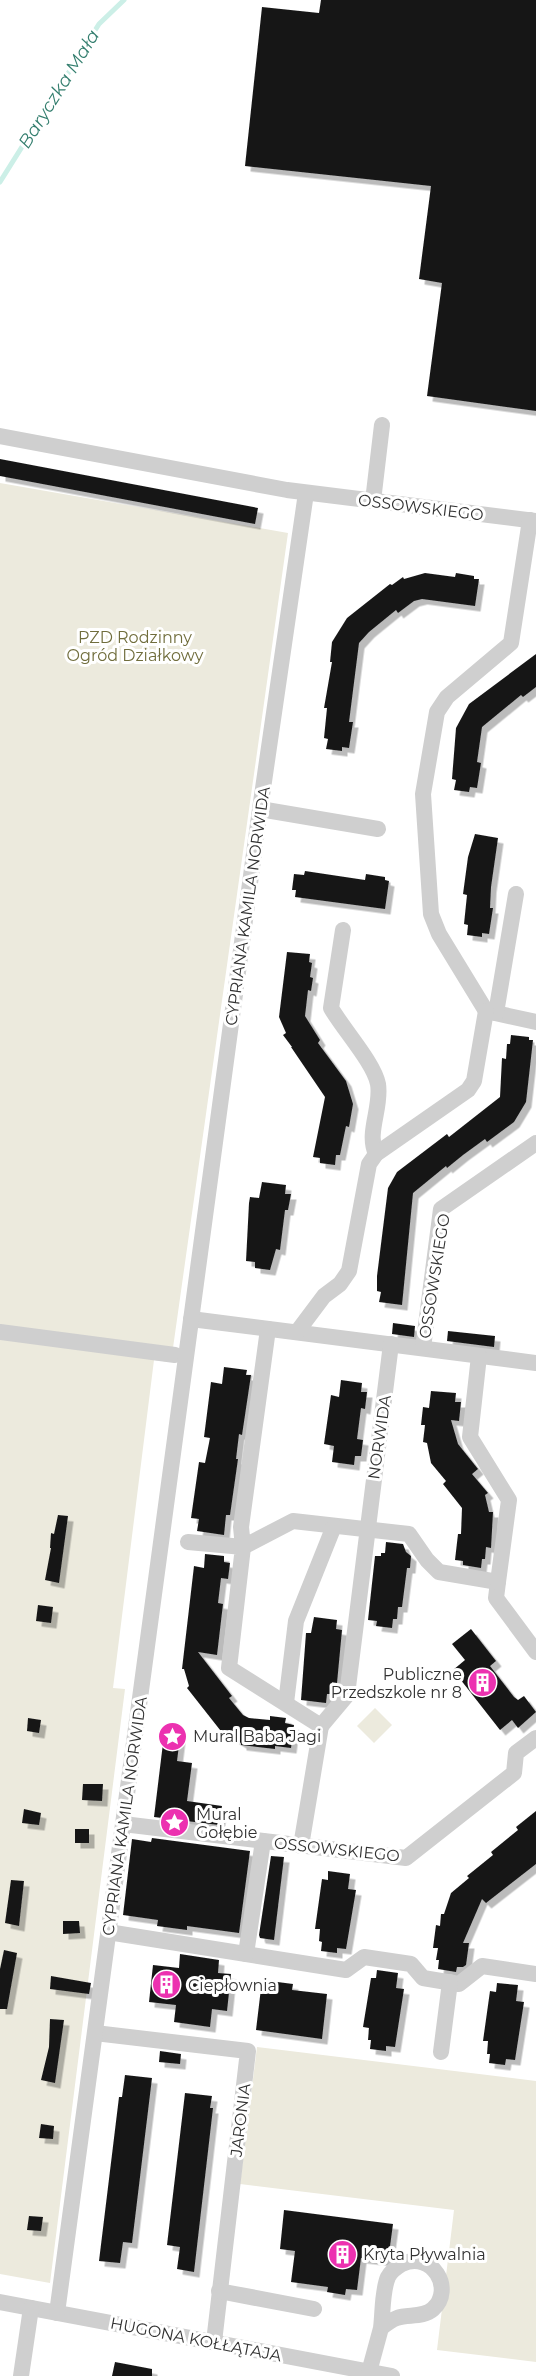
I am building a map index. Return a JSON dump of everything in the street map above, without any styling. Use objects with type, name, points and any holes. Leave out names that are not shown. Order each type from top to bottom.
[{"type":"street","points":[[373,501],[382,425]]},
{"type":"street","name":"OSSOWSKIEGO","points":[[0,436],[306,493],[533,521]]},
{"type":"street","name":"CYPRIANA KAMILA NORWIDA","points":[[57,2313],[260,809],[306,493]]},
{"type":"street","points":[[533,521],[511,643],[447,697],[437,712],[423,794],[431,914],[440,934],[491,1012],[536,1022]]},
{"type":"street","points":[[260,809],[378,829]]},
{"type":"street","points":[[297,1332],[324,1296],[340,1284],[349,1271],[369,1164],[376,1154],[468,1090],[474,1081],[516,894]]},
{"type":"street","points":[[343,930],[331,1008],[368,1062],[378,1082],[379,1098],[372,1145],[376,1154]]},
{"type":"street","name":"OSSOWSKIEGO","points":[[423,1348],[441,1209],[536,1143]]},
{"type":"street","points":[[191,1318],[536,1363]]},
{"type":"street","points":[[268,1329],[241,1527],[243,1547],[229,1668],[321,1726],[301,1846]]},
{"type":"street","points":[[0,1332],[175,1355]]},
{"type":"street","name":"NORWIDA","points":[[321,1726],[346,1695],[391,1344]]},
{"type":"street","points":[[478,1356],[470,1437],[509,1500],[496,1598],[536,1652]]},
{"type":"street","points":[[188,1542],[243,1547],[294,1521],[409,1534],[427,1560],[439,1572],[498,1582]]},
{"type":"street","points":[[286,1703],[296,1621],[334,1526]]},
{"type":"street","name":"OSSOWSKIEGO","points":[[123,1824],[406,1858],[514,1773],[516,1753],[536,1738]]},
{"type":"street","points":[[246,1954],[263,1842]]},
{"type":"street","points":[[108,1932],[346,1970],[364,1957],[411,1964],[423,1978],[459,1984],[482,1966],[536,1974]]},
{"type":"street","points":[[441,2052],[450,1982]]},
{"type":"street","name":"JARONIA","points":[[95,2033],[248,2051],[214,2342]]},
{"type":"street","points":[[219,2291],[314,2309]]},
{"type":"street","name":"HUGONA KOŁŁĄTAJA","points":[[0,2302],[392,2376]]},
{"type":"street","points":[[21,2376],[31,2308]]},
{"type":"street","points":[[369,2372],[381,2328]]},
{"type":"green space","name":"PZD Rodzinny Ogród Działkowy","points":[[0,483],[288,533],[171,1362],[154,1360],[113,1688],[125,1689],[50,2283],[0,2274]]},
{"type":"green space","points":[[375,1708],[392,1725],[374,1743],[357,1726]]},
{"type":"green space","points":[[257,2047],[536,2081],[536,2362],[437,2350],[454,2210],[240,2184]]},
{"type":"building","points":[[321,0],[536,0],[536,411],[427,396],[442,283],[419,279],[431,186],[245,166],[262,7],[319,13]]},
{"type":"building","points":[[0,459],[258,508],[255,524],[0,476]]},
{"type":"building","points":[[425,573],[455,577],[456,573],[479,579],[475,606],[422,599],[414,601],[398,613],[396,610],[369,632],[359,643],[349,722],[353,722],[349,748],[342,747],[342,751],[326,749],[328,739],[324,738],[327,708],[324,708],[332,662],[330,662],[332,642],[347,618],[390,584],[392,585],[403,577],[404,579]]},
{"type":"building","points":[[536,654],[536,687],[523,697],[521,695],[482,727],[477,762],[481,763],[477,788],[470,787],[469,792],[454,790],[456,780],[452,779],[456,728],[469,704]]},
{"type":"building","points":[[475,834],[498,838],[491,887],[490,908],[493,908],[489,934],[482,933],[482,937],[467,935],[468,925],[464,924],[467,895],[463,894],[468,857]]},
{"type":"building","points":[[305,871],[365,880],[366,874],[385,877],[385,880],[389,881],[385,909],[295,897],[296,890],[292,890],[294,874],[304,875]]},
{"type":"building","points":[[287,952],[310,954],[309,962],[312,963],[310,977],[313,978],[311,991],[308,990],[305,1016],[320,1040],[318,1043],[346,1081],[353,1104],[349,1127],[346,1126],[340,1155],[336,1155],[335,1165],[320,1163],[320,1158],[313,1157],[325,1097],[283,1035],[286,1033],[279,1017]]},
{"type":"building","points":[[511,1035],[529,1037],[529,1040],[533,1040],[526,1102],[514,1122],[487,1142],[485,1139],[447,1168],[446,1166],[413,1193],[402,1305],[379,1302],[381,1292],[377,1291],[377,1276],[388,1188],[397,1172],[447,1134],[449,1137],[500,1097],[502,1058],[506,1059],[507,1044],[510,1044]]},
{"type":"building","points":[[262,1182],[286,1185],[285,1194],[291,1194],[288,1210],[285,1210],[280,1250],[276,1249],[270,1270],[255,1268],[255,1262],[246,1261],[250,1197],[259,1198]]},
{"type":"building","points":[[393,1323],[415,1326],[414,1337],[392,1334]]},
{"type":"building","points":[[448,1331],[495,1336],[494,1347],[447,1341]]},
{"type":"building","points":[[224,1367],[247,1370],[246,1375],[251,1375],[242,1435],[239,1434],[230,1515],[226,1515],[224,1535],[197,1531],[199,1519],[191,1518],[199,1462],[205,1463],[210,1438],[204,1437],[211,1382],[222,1384]]},
{"type":"building","points":[[341,1380],[362,1383],[361,1392],[367,1392],[365,1409],[361,1408],[357,1439],[363,1440],[361,1456],[355,1456],[354,1465],[332,1462],[334,1446],[324,1444],[331,1395],[339,1397]]},
{"type":"building","points":[[431,1391],[456,1393],[455,1402],[461,1402],[459,1421],[451,1420],[458,1444],[478,1469],[472,1474],[488,1493],[485,1495],[489,1512],[493,1512],[491,1548],[486,1547],[485,1559],[482,1559],[481,1568],[463,1565],[463,1561],[455,1560],[458,1534],[461,1534],[462,1508],[443,1484],[446,1481],[431,1463],[427,1443],[423,1442],[425,1425],[421,1425],[423,1407],[429,1408]]},
{"type":"building","points":[[58,1515],[68,1516],[59,1583],[45,1580],[51,1548],[51,1533],[54,1534]]},
{"type":"building","points":[[386,1542],[403,1544],[406,1552],[411,1556],[410,1568],[407,1568],[402,1607],[398,1607],[397,1619],[393,1619],[392,1628],[376,1626],[377,1621],[368,1620],[375,1556],[385,1553]]},
{"type":"building","points":[[205,1554],[224,1556],[224,1562],[230,1563],[228,1579],[221,1578],[218,1603],[223,1604],[217,1655],[198,1652],[232,1696],[229,1698],[243,1715],[249,1718],[270,1720],[270,1716],[286,1718],[285,1723],[294,1725],[291,1748],[275,1746],[275,1749],[241,1745],[226,1734],[224,1735],[187,1688],[189,1686],[184,1669],[182,1669],[194,1566],[204,1568]]},
{"type":"building","points":[[38,1605],[53,1607],[51,1623],[36,1621]]},
{"type":"building","points":[[314,1617],[337,1620],[336,1629],[342,1630],[337,1683],[332,1682],[326,1703],[301,1700],[306,1633],[311,1633]]},
{"type":"building","name":"Publiczne Przedszkole nr 8","points":[[471,1629],[496,1661],[490,1666],[514,1697],[518,1700],[524,1696],[536,1712],[518,1728],[512,1720],[500,1730],[453,1670],[465,1660],[452,1644]]},
{"type":"building","points":[[28,1718],[41,1720],[39,1733],[27,1731]]},
{"type":"building","points":[[164,1735],[180,1737],[177,1761],[192,1763],[187,1801],[222,1806],[219,1825],[154,1817]]},
{"type":"building","points":[[83,1784],[103,1784],[102,1801],[82,1800]]},
{"type":"building","points":[[24,1809],[41,1813],[39,1825],[22,1823]]},
{"type":"building","points":[[536,1811],[536,1864],[486,1903],[482,1899],[463,1943],[469,1943],[466,1965],[457,1967],[456,1972],[438,1969],[439,1960],[436,1960],[438,1948],[433,1948],[436,1925],[440,1926],[441,1914],[444,1914],[451,1893],[469,1878],[467,1876],[493,1855],[491,1852],[518,1830],[516,1827]]},
{"type":"building","points":[[75,1829],[89,1829],[89,1843],[75,1843]]},
{"type":"building","points":[[152,1838],[250,1851],[239,1933],[187,1926],[187,1930],[157,1926],[158,1920],[123,1915],[132,1839],[151,1842]]},
{"type":"building","points":[[271,1856],[284,1857],[274,1940],[260,1938],[259,1935]]},
{"type":"building","points":[[328,1871],[350,1874],[348,1889],[356,1890],[346,1949],[337,1948],[337,1953],[321,1951],[320,1929],[315,1929],[322,1879],[328,1880]]},
{"type":"building","points":[[11,1880],[24,1881],[19,1926],[5,1923]]},
{"type":"building","points":[[63,1921],[79,1921],[80,1933],[63,1934]]},
{"type":"building","points":[[4,1950],[17,1953],[7,2009],[0,2009],[0,1969]]},
{"type":"building","name":"Ciepłownia","points":[[180,1954],[219,1960],[218,1973],[231,1974],[227,2011],[212,2009],[210,2027],[174,2022],[176,2005],[149,2002],[153,1965],[179,1968]]},
{"type":"building","points":[[377,1970],[398,1973],[396,1988],[404,1989],[395,2047],[386,2046],[386,2051],[370,2049],[369,2028],[363,2027],[371,1978],[376,1978]]},
{"type":"building","points":[[51,1976],[91,1983],[89,1994],[50,1989]]},
{"type":"building","points":[[262,1980],[293,1984],[292,1990],[327,1994],[322,2039],[256,2030]]},
{"type":"building","points":[[497,1983],[518,1985],[516,2001],[524,2002],[515,2060],[506,2059],[505,2065],[489,2063],[488,2041],[483,2041],[490,1991],[496,1992]]},
{"type":"building","points":[[50,2019],[64,2020],[55,2083],[41,2080],[49,2047]]},
{"type":"building","points":[[160,2051],[181,2054],[180,2064],[159,2062]]},
{"type":"building","points":[[125,2075],[152,2078],[132,2243],[123,2242],[120,2263],[99,2261],[119,2097],[122,2097]]},
{"type":"building","points":[[185,2093],[212,2096],[210,2108],[213,2108],[194,2272],[177,2269],[180,2247],[167,2245]]},
{"type":"building","points":[[41,2124],[54,2126],[53,2139],[39,2138]]},
{"type":"building","name":"Kryta Pływalnia","points":[[284,2210],[393,2224],[388,2261],[361,2258],[357,2290],[346,2289],[345,2295],[327,2292],[328,2287],[291,2282],[295,2251],[280,2249]]},
{"type":"building","points":[[29,2216],[43,2217],[41,2231],[27,2230]]},
{"type":"building","points":[[115,2362],[152,2369],[152,2376],[112,2376]]},
{"type":"waterway","name":"Baryczka Mała","points":[[0,182],[99,24],[124,0]]},
{"type":"place","name":"Publiczne Przedszkole nr 8","points":[[483,1683]]},
{"type":"place","name":"Mural Baba Jagi","points":[[172,1736]]},
{"type":"place","name":"Mural Gołębie","points":[[175,1823]]},
{"type":"place","name":"Ciepłownia","points":[[167,1985]]},
{"type":"place","name":"Kryta Pływalnia","points":[[342,2254]]}]
